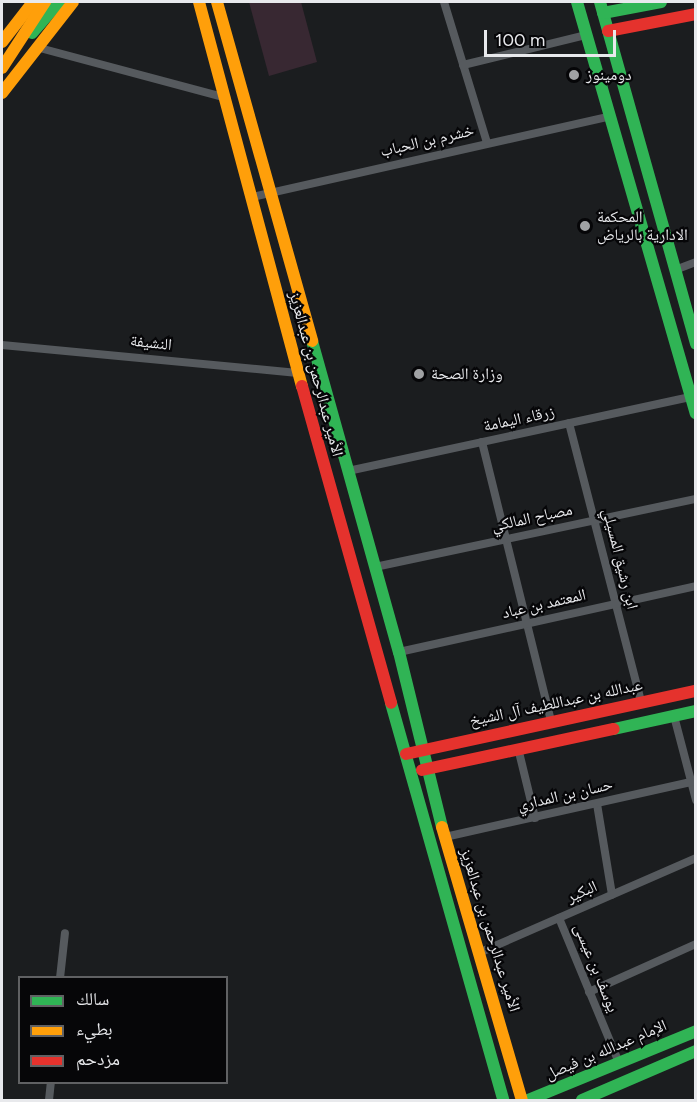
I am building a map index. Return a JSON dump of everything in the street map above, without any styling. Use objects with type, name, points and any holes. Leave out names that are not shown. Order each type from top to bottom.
[{"type":"street","points":[[2,42],[33,2]]},
{"type":"street","points":[[4,64],[45,2]]},
{"type":"street","points":[[4,64],[53,2]]},
{"type":"street","points":[[4,64],[59,2]]},
{"type":"street","points":[[2,93],[73,2]]},
{"type":"street","name":"الأمير عبدالرحمن بن عبدالعزيز","points":[[199,2],[297,373],[412,772],[503,1101]]},
{"type":"street","name":"الأمير عبدالرحمن بن عبدالعزيز","points":[[217,2],[399,652],[445,837],[481,952],[522,1101]]},
{"type":"street","points":[[444,2],[487,143]]},
{"type":"street","points":[[577,2],[693,397],[696,414]]},
{"type":"street","points":[[661,2],[602,7],[696,344]]},
{"type":"street","points":[[608,31],[696,14]]},
{"type":"street","points":[[464,65],[586,35]]},
{"type":"street","points":[[36,47],[226,99]]},
{"type":"street","points":[[217,71],[236,66]]},
{"type":"street","name":"خشرم بن الحباب","points":[[252,196],[610,116]]},
{"type":"street","points":[[675,270],[696,262]]},
{"type":"street","name":"النشيفة","points":[[2,345],[297,373]]},
{"type":"street","name":"زرقاء اليمامة","points":[[348,471],[693,397]]},
{"type":"street","name":"ابن رشيق المسيلي","points":[[569,423],[641,702]]},
{"type":"street","points":[[482,442],[551,721]]},
{"type":"street","name":"مصباح المالكي","points":[[375,567],[696,499]]},
{"type":"street","name":"المعتمد بن عباد","points":[[399,652],[696,586]]},
{"type":"street","name":"عبدالله بن عبداللطيف آل الشيخ","points":[[406,754],[423,748],[696,691]]},
{"type":"street","points":[[412,772],[696,711]]},
{"type":"street","points":[[674,716],[696,800]]},
{"type":"street","points":[[518,748],[535,818]]},
{"type":"street","name":"حسان بن المداري","points":[[445,837],[691,782]]},
{"type":"street","points":[[597,804],[612,894]]},
{"type":"street","name":"البكير","points":[[481,952],[696,858]]},
{"type":"street","name":"يوسف بن عيسى","points":[[559,918],[619,1063]]},
{"type":"street","points":[[60,976],[65,933]]},
{"type":"street","points":[[589,992],[696,944]]},
{"type":"street","name":"الإمام عبدالله بن فيصل","points":[[528,1101],[696,1031]]},
{"type":"street","points":[[664,1044],[673,1042],[679,1047],[679,1056],[673,1061]]},
{"type":"street","points":[[582,1101],[696,1051]]},
{"type":"street","points":[[49,1101],[51,1084]]},
{"type":"shaded area","points":[[249,2],[301,2],[317,62],[269,76]]},
{"type":"traffic: fast","points":[[32,33],[59,2]]},
{"type":"traffic: fast","points":[[577,2],[696,413]]},
{"type":"traffic: fast","points":[[600,2],[696,344]]},
{"type":"traffic: fast","points":[[603,13],[661,2]]},
{"type":"traffic: fast","points":[[312,341],[399,652],[442,827]]},
{"type":"traffic: fast","points":[[391,703],[503,1100]]},
{"type":"traffic: fast","points":[[614,729],[696,711]]},
{"type":"traffic: fast","points":[[528,1100],[696,1031]]},
{"type":"traffic: fast","points":[[582,1100],[696,1051]]},
{"type":"traffic: slow","points":[[2,42],[33,2]]},
{"type":"traffic: slow","points":[[2,68],[45,2]]},
{"type":"traffic: slow","points":[[2,93],[73,2]]},
{"type":"traffic: slow","points":[[199,2],[302,386]]},
{"type":"traffic: slow","points":[[217,2],[312,341]]},
{"type":"traffic: slow","points":[[442,827],[522,1100]]},
{"type":"traffic: jam","points":[[608,31],[696,14]]},
{"type":"traffic: jam","points":[[302,386],[391,703]]},
{"type":"traffic: jam","points":[[406,754],[696,691]]},
{"type":"traffic: jam","points":[[422,770],[614,729]]},
{"type":"place","name":"دومينوز","points":[[574,75]]},
{"type":"place","name":"المحكمة الادارية بالرياض","points":[[585,226]]},
{"type":"place","name":"وزارة الصحة","points":[[419,374]]}]
